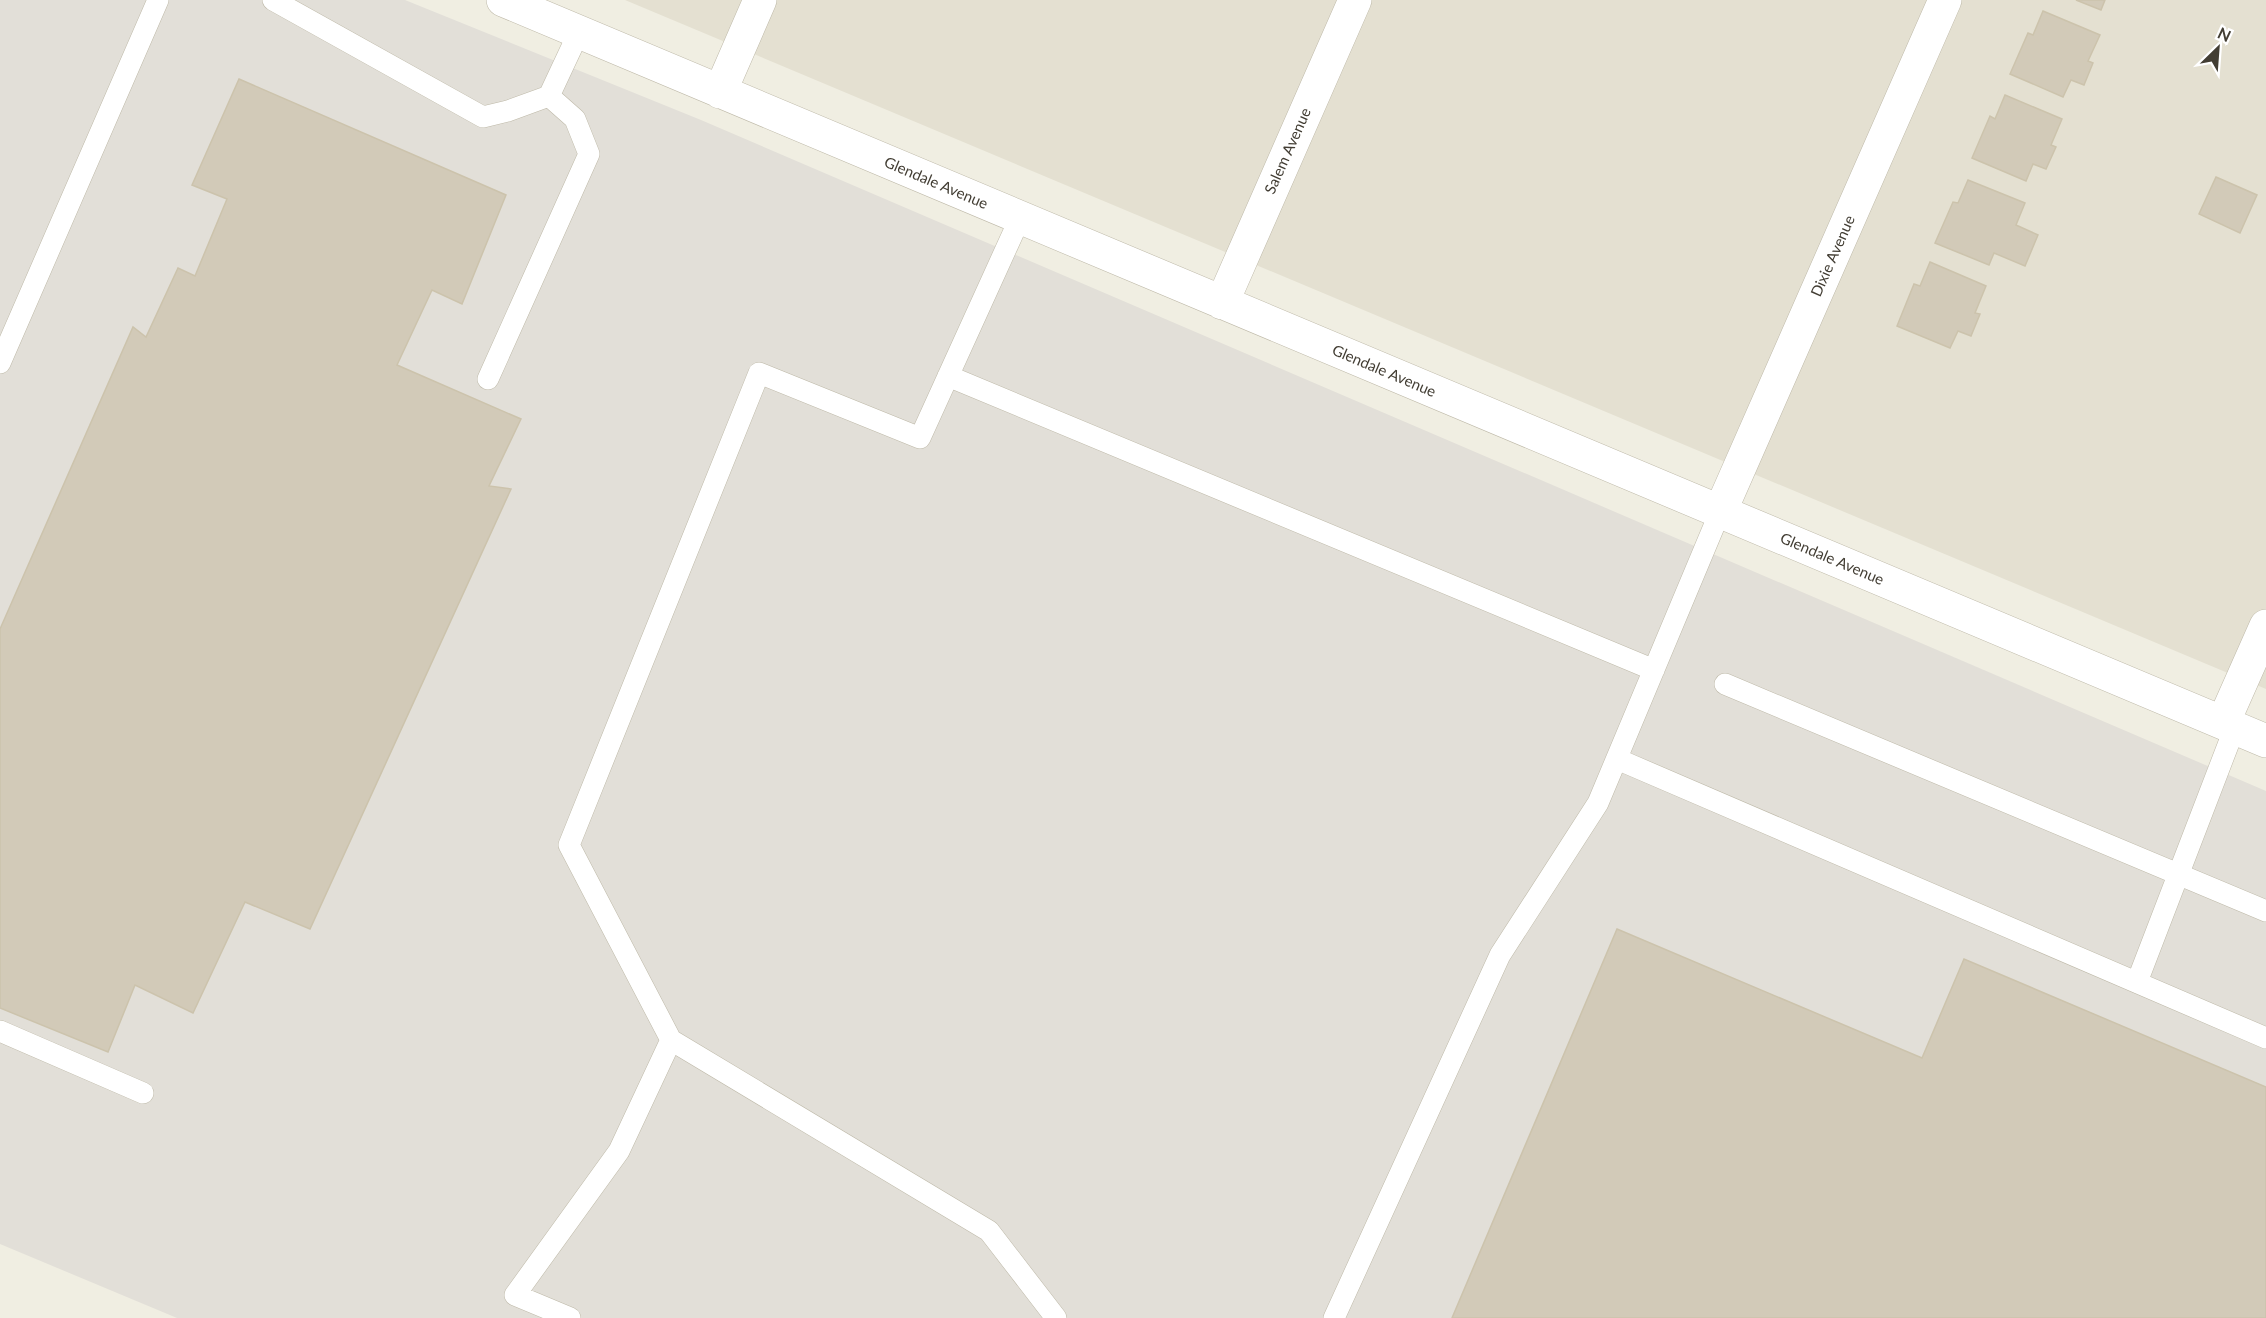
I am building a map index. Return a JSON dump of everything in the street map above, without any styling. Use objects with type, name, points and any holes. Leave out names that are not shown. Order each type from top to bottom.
[{"type":"street","name":"Glendale Avenue","points":[[503,0],[2266,741]]},
{"type":"street","points":[[720,92],[760,0]]},
{"type":"street","name":"Salem Avenue","points":[[1222,303],[1355,0]]},
{"type":"street","name":"Dixie Avenue","points":[[1720,512],[1945,0]]},
{"type":"street","points":[[2229,725],[2266,626]]},
{"type":"lane","points":[[0,363],[158,0]]},
{"type":"lane","points":[[273,0],[483,117],[508,111],[549,96],[579,32]]},
{"type":"lane","points":[[489,379],[590,154],[575,119],[549,96]]},
{"type":"lane","points":[[1020,218],[920,438],[759,374],[569,845],[671,1040],[989,1231],[1056,1318]]},
{"type":"lane","points":[[948,376],[1654,670]]},
{"type":"lane","points":[[1334,1318],[1500,955],[1598,803],[1720,512]]},
{"type":"lane","points":[[1725,684],[2266,911]]},
{"type":"lane","points":[[2137,982],[2179,874],[2229,725]]},
{"type":"lane","points":[[1617,759],[2266,1038]]},
{"type":"lane","points":[[0,1030],[143,1092]]},
{"type":"lane","points":[[570,1318],[515,1295],[619,1151],[671,1040]]},
{"type":"shaded area","points":[[0,0],[405,0],[701,120],[2266,791],[2266,1318],[177,1318],[0,1244]]},
{"type":"shaded area","points":[[625,0],[2266,0],[2266,689]]},
{"type":"building","points":[[2076,0],[2105,0],[2101,10]]},
{"type":"building","points":[[2043,11],[2100,35],[2088,61],[2093,63],[2084,85],[2071,80],[2063,97],[2010,74],[2028,33],[2033,35]]},
{"type":"building","points":[[239,79],[506,195],[462,304],[432,290],[397,365],[521,419],[489,486],[511,489],[310,929],[245,902],[193,1013],[135,985],[108,1052],[0,1008],[0,629],[133,327],[146,337],[178,268],[195,276],[227,199],[192,185]]},
{"type":"building","points":[[2005,95],[2062,119],[2051,145],[2056,147],[2046,169],[2033,164],[2026,181],[1972,158],[1990,116],[1995,119]]},
{"type":"building","points":[[2216,177],[2257,195],[2240,233],[2199,214]]},
{"type":"building","points":[[1968,180],[2025,203],[2016,225],[2038,235],[2025,266],[1994,253],[1989,265],[1935,243],[1953,202],[1958,203]]},
{"type":"building","points":[[1930,262],[1986,286],[1975,313],[1980,314],[1971,336],[1958,331],[1950,348],[1897,326],[1914,284],[1920,286]]},
{"type":"building","points":[[1617,929],[1922,1058],[1964,959],[2266,1087],[2266,1318],[1452,1318]]}]
